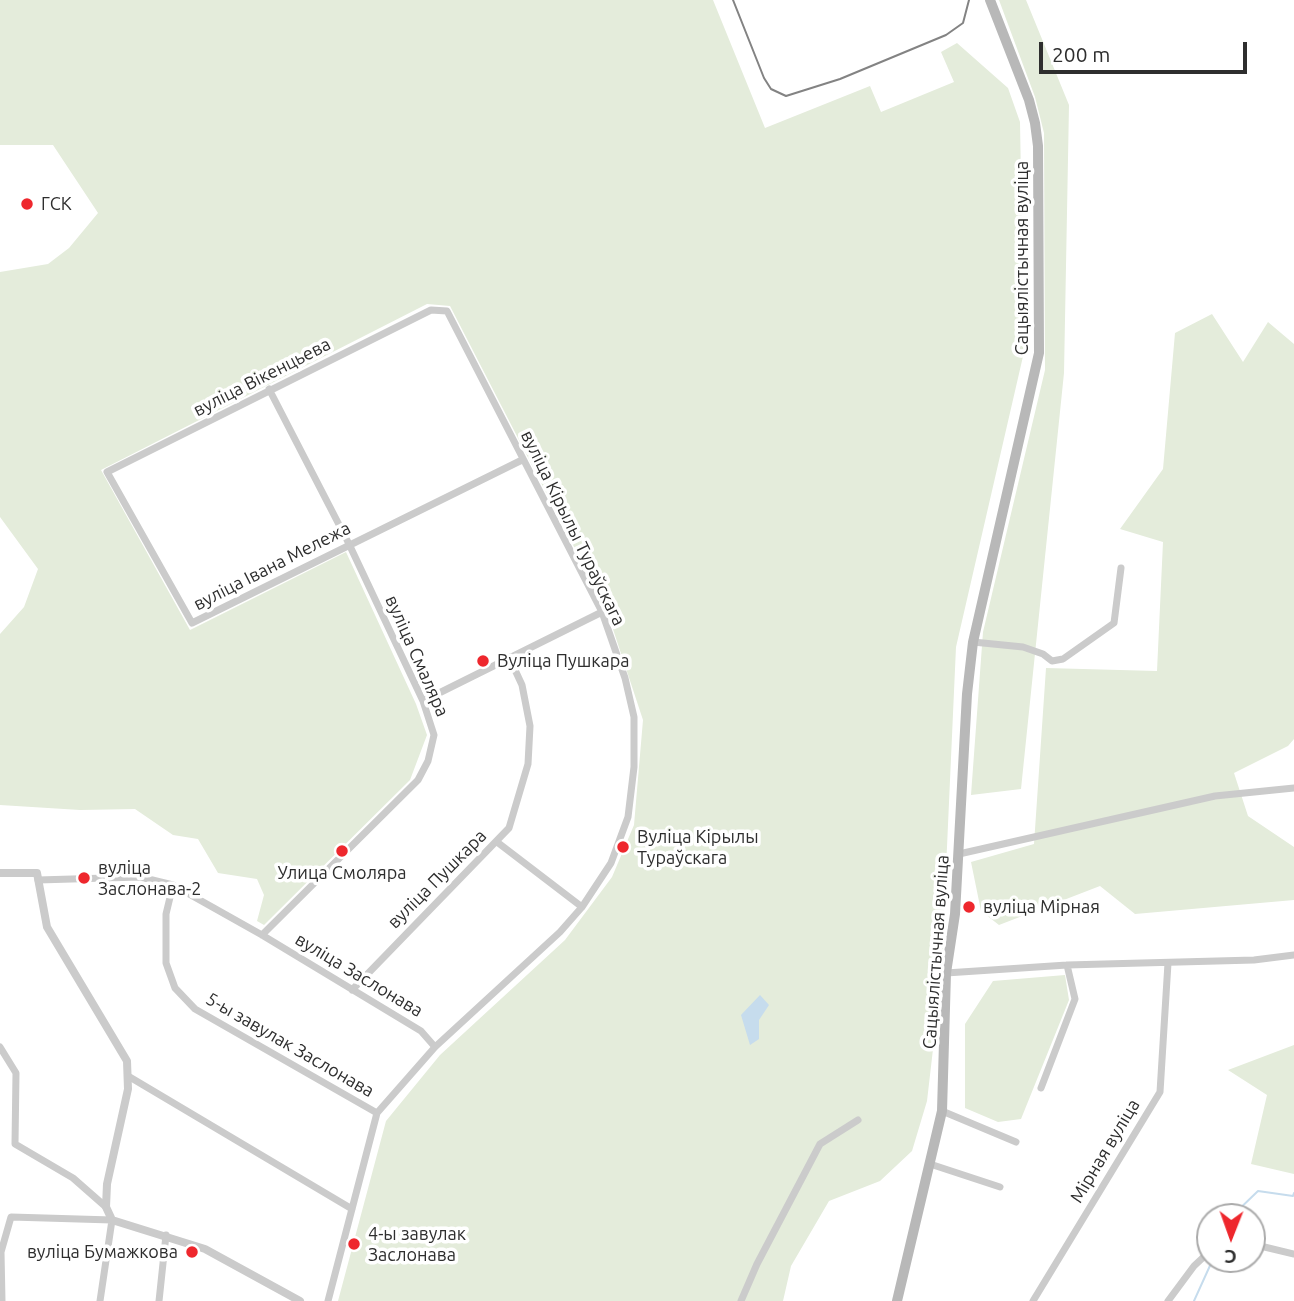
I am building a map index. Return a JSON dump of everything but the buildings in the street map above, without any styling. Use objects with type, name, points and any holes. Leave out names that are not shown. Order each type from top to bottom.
[{"type":"main road","name":"Сацыялістычная вуліца","points":[[897,1301],[942,1111],[946,973],[959,854],[967,694],[973,642],[1037,367],[1038,146],[1029,100],[990,0]]},
{"type":"street","name":"вуліца Вікенцьева","points":[[107,472],[268,389],[431,310]]},
{"type":"street","name":"вуліца Кірылы Тураўскага","points":[[431,310],[447,311],[602,612],[625,678],[634,717],[634,767],[623,828],[611,863],[582,906],[560,932],[435,1048]]},
{"type":"street","name":"вуліца Смаляра","points":[[262,934],[418,780],[428,761],[434,736],[423,701],[349,544],[268,389]]},
{"type":"street","name":"вуліца Івана Мележа","points":[[107,472],[192,624],[522,460]]},
{"type":"street","points":[[973,642],[1023,648],[1043,654],[1052,661],[1063,659],[1114,623],[1121,568]]},
{"type":"street","points":[[423,701],[602,612]]},
{"type":"street","name":"вуліца Пушкара","points":[[352,990],[509,828],[528,764],[530,726],[522,685],[509,657]]},
{"type":"street","points":[[959,854],[1215,796],[1294,788]]},
{"type":"street","points":[[497,842],[582,906]]},
{"type":"street","name":"вуліца Заслонава","points":[[0,873],[37,873],[38,880],[140,877],[173,885],[262,934],[421,1031],[435,1048]]},
{"type":"street","points":[[38,880],[47,927],[127,1061],[128,1090],[107,1184],[106,1207]]},
{"type":"street","name":"5-ы завулак Заслонава","points":[[173,885],[166,914],[166,963],[175,988],[195,1009],[377,1113]]},
{"type":"street","points":[[946,973],[1294,955]]},
{"type":"street","name":"Мірная вуліца","points":[[1033,1301],[1160,1091],[1168,963]]},
{"type":"street","points":[[1041,1087],[1075,999],[1067,965]]},
{"type":"street","points":[[0,1047],[16,1073],[15,1144],[73,1178],[106,1207],[112,1220],[100,1301]]},
{"type":"street","points":[[328,1301],[377,1113],[435,1048]]},
{"type":"street","points":[[128,1076],[352,1209]]},
{"type":"street","points":[[942,1111],[1016,1142]]},
{"type":"street","points":[[741,1301],[757,1264],[820,1144],[858,1120]]},
{"type":"street","points":[[930,1164],[1000,1187]]},
{"type":"street","points":[[2,1301],[1,1252],[10,1217],[112,1220],[166,1235],[205,1249],[300,1301]]},
{"type":"street","points":[[159,1301],[166,1235]]},
{"type":"street","points":[[1266,1247],[1294,1254]]},
{"type":"street","points":[[1168,1301],[1196,1264]]},
{"type":"green space","points":[[0,0],[713,0],[765,128],[870,86],[881,112],[954,82],[941,52],[957,43],[1008,88],[1020,122],[1024,352],[956,647],[941,980],[927,1101],[912,1151],[880,1181],[829,1201],[791,1266],[783,1301],[338,1301],[386,1121],[440,1055],[565,940],[612,877],[634,825],[643,720],[607,611],[450,306],[427,304],[101,470],[190,630],[346,552],[416,704],[427,735],[410,780],[264,925],[257,921],[264,895],[257,879],[218,873],[198,839],[173,835],[135,809],[80,810],[0,805],[0,634],[24,607],[38,569],[0,517],[0,272],[48,264],[69,248],[98,213],[53,145],[0,145]]},
{"type":"green space","points":[[999,0],[1026,0],[1069,105],[1064,373],[1021,789],[971,795],[983,632],[1045,370],[1044,133],[1035,97]]},
{"type":"green space","points":[[1212,314],[1243,362],[1268,322],[1294,344],[1294,739],[1288,746],[1234,773],[1248,816],[1294,847],[1294,900],[1135,914],[1100,886],[999,925],[981,911],[971,862],[1034,844],[1046,668],[1157,671],[1163,542],[1120,529],[1163,469],[1175,333]]},
{"type":"green space","points":[[1065,975],[1069,1000],[1021,1119],[998,1122],[965,1108],[965,1024],[993,981]]},
{"type":"green space","points":[[1294,1045],[1294,1174],[1251,1164],[1267,1095],[1228,1070]]},
{"type":"water","points":[[760,995],[769,1005],[759,1020],[759,1039],[750,1045],[741,1015]]},
{"type":"waterway","points":[[1246,1203],[1258,1191],[1293,1196],[1294,1193]]},
{"type":"waterway","points":[[1194,1301],[1207,1273]]},
{"type":"tram line","points":[[733,0],[764,78],[771,89],[786,96],[840,79],[946,35],[963,23],[969,0]]},
{"type":"place","name":"ГСК","points":[[27,204]]},
{"type":"place","name":"Вуліца Пушкара","points":[[483,661]]},
{"type":"place","name":"Вуліца Кірылы Тураўскага","points":[[623,847]]},
{"type":"place","name":"Улица Смоляра","points":[[342,851]]},
{"type":"place","name":"вуліца Заслонава-2","points":[[84,878]]},
{"type":"place","name":"вуліца Мірная","points":[[969,907]]},
{"type":"place","name":"4-ы завулак Заслонава","points":[[354,1244]]},
{"type":"place","name":"вуліца Бумажкова","points":[[192,1252]]}]
